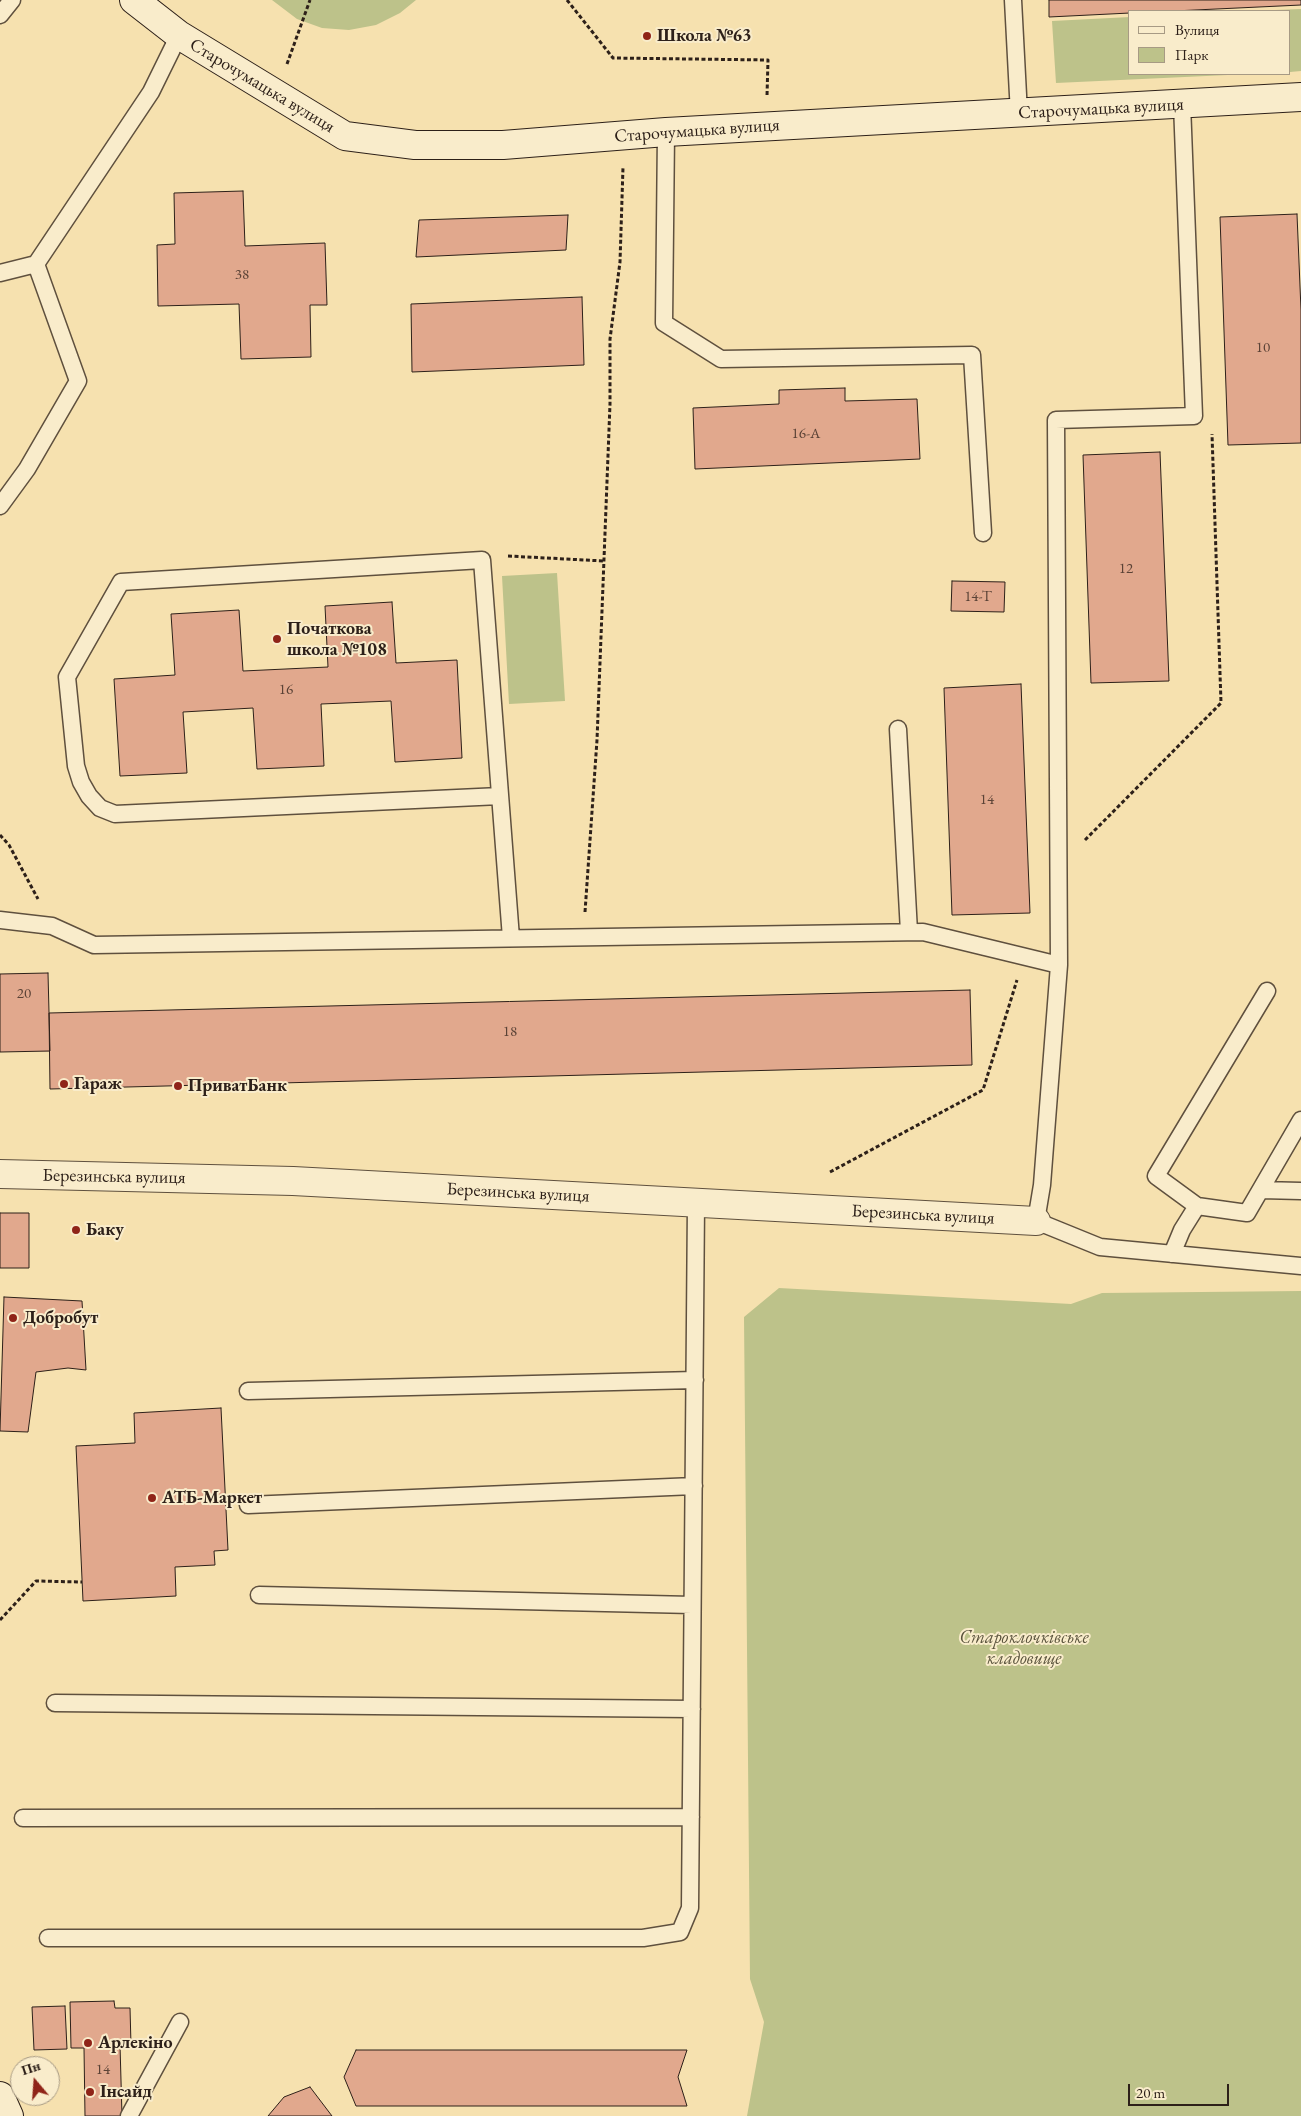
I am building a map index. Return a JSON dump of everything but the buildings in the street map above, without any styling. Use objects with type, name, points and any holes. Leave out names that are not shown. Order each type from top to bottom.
[{"type":"street","name":"Старочумацька вулиця","points":[[134,0],[179,35],[345,136],[415,145],[503,144],[666,132],[1301,97]]},
{"type":"street","name":"Березинська вулиця","points":[[0,1174],[293,1181],[1036,1221]]},
{"type":"street","points":[[0,2096],[9,2116]]},
{"type":"lane","points":[[0,15],[12,0]]},
{"type":"lane","points":[[1013,0],[1019,114]]},
{"type":"lane","points":[[0,273],[36,264],[151,92],[179,35]]},
{"type":"lane","points":[[1182,104],[1194,416],[1056,420],[1059,965],[1042,1184],[1036,1221],[1100,1247],[1301,1266]]},
{"type":"lane","points":[[666,132],[664,323],[721,359],[972,355],[983,533]]},
{"type":"lane","points":[[0,506],[27,469],[78,381],[36,264]]},
{"type":"lane","points":[[500,796],[115,814],[100,808],[89,796],[81,782],[76,766],[67,677],[121,582],[482,560],[511,938]]},
{"type":"lane","points":[[898,729],[909,932]]},
{"type":"lane","points":[[0,920],[52,926],[94,945],[923,932],[1059,965]]},
{"type":"lane","points":[[1267,991],[1156,1176],[1197,1206],[1247,1213],[1301,1120]]},
{"type":"lane","points":[[1261,1190],[1301,1191]]},
{"type":"lane","points":[[48,1938],[643,1938],[680,1932],[690,1908],[696,1203]]},
{"type":"lane","points":[[1172,1254],[1182,1230],[1197,1206]]},
{"type":"lane","points":[[248,1391],[695,1380]]},
{"type":"lane","points":[[248,1504],[694,1486]]},
{"type":"lane","points":[[259,1595],[692,1605]]},
{"type":"lane","points":[[55,1703],[692,1709]]},
{"type":"lane","points":[[23,1818],[691,1817]]},
{"type":"lane","points":[[129,2116],[180,2022]]},
{"type":"path","points":[[288,62],[310,0]]},
{"type":"path","points":[[566,0],[613,58],[768,60],[767,101]]},
{"type":"path","points":[[583,937],[597,740],[610,404],[610,339],[620,262],[622,165]]},
{"type":"path","points":[[1059,874],[1076,850],[1220,703],[1212,424]]},
{"type":"path","points":[[482,560],[491,555],[604,561]]},
{"type":"path","points":[[0,835],[9,845],[52,926]]},
{"type":"path","points":[[830,1172],[982,1090],[1024,957]]},
{"type":"path","points":[[0,1620],[36,1581],[82,1582]]},
{"type":"green space","points":[[272,0],[416,0],[400,13],[376,25],[349,30],[322,28],[297,19]]},
{"type":"green space","points":[[1301,9],[1301,71],[1291,72],[1291,10],[1275,10]]},
{"type":"green space","points":[[1128,17],[1128,75],[1228,75],[1056,83],[1052,21]]},
{"type":"green space","points":[[557,573],[565,701],[509,704],[502,576]]},
{"type":"green space","name":"Староклочківське кладовище","points":[[779,1288],[1071,1304],[1102,1293],[1301,1291],[1301,2116],[747,2116],[764,2022],[750,1979],[744,1317]]},
{"type":"place","name":"Школа №63","points":[[647,36]]},
{"type":"place","name":"Початкова школа №108","points":[[277,639]]},
{"type":"place","name":"Гараж","points":[[64,1084]]},
{"type":"place","name":"ПриватБанк","points":[[178,1086]]},
{"type":"place","name":"Баку","points":[[76,1230]]},
{"type":"place","name":"Добробут","points":[[13,1318]]},
{"type":"place","name":"АТБ-Маркет","points":[[152,1498]]},
{"type":"place","name":"Арлекіно","points":[[88,2043]]},
{"type":"place","name":"Інсайд","points":[[90,2092]]}]
